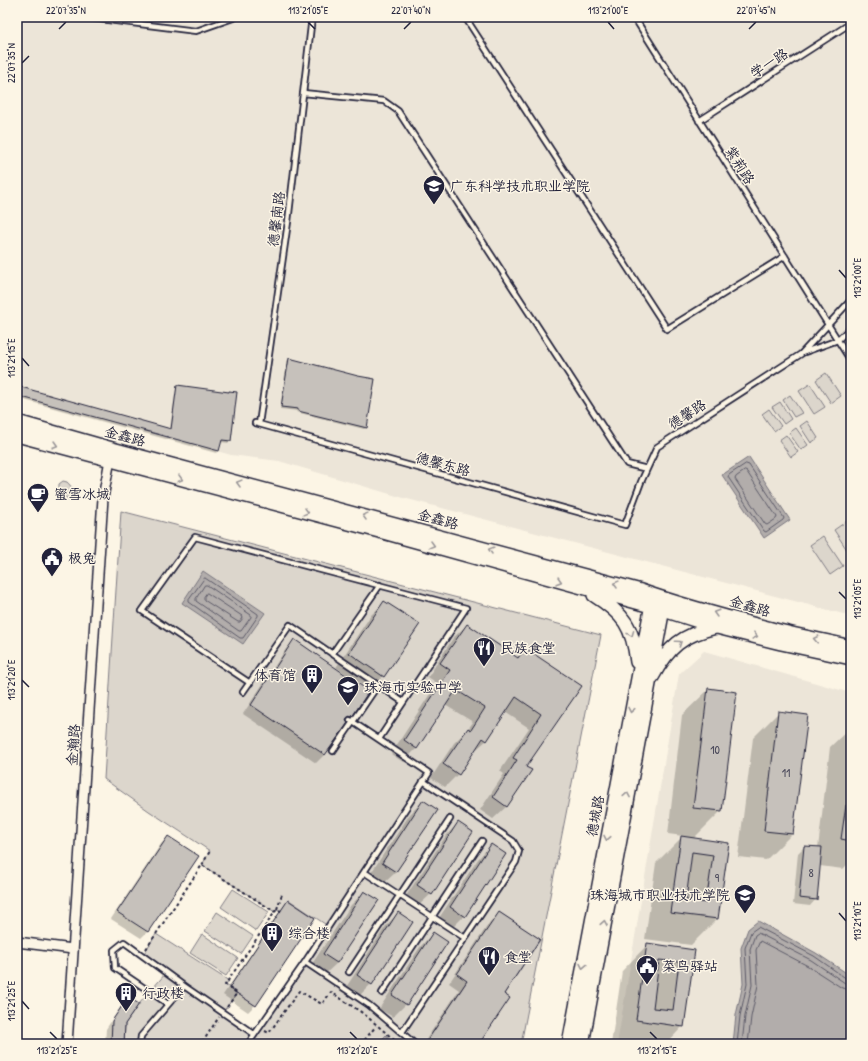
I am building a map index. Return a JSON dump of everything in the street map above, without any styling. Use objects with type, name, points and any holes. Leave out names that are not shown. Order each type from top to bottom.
[{"type":"street","name":"金鑫路","points":[[17,422],[111,455],[584,588],[830,641],[851,648]]},
{"type":"street","name":"金鑫路","points":[[17,435],[111,455],[386,522],[658,603],[717,627],[851,658]]},
{"type":"street","name":"金瀚路","points":[[66,1044],[103,498],[111,455]]},
{"type":"street","points":[[584,588],[607,603],[625,621],[631,632],[635,646],[639,672]]},
{"type":"street","name":"德城路","points":[[569,1044],[639,672],[658,603]]},
{"type":"street","name":"德城路","points":[[582,1044],[648,685],[658,603]]},
{"type":"street","points":[[648,685],[667,653],[679,642],[704,630],[717,627]]},
{"type":"street","points":[[17,942],[73,949]]},
{"type":"lane","points":[[84,17],[196,31],[236,17]]},
{"type":"lane","name":"德馨南路","points":[[257,424],[288,222],[312,17]]},
{"type":"lane","points":[[465,17],[667,329],[785,256]]},
{"type":"lane","name":"紫荊路","points":[[634,17],[851,361]]},
{"type":"lane","name":"学一路","points":[[699,120],[851,23]]},
{"type":"lane","points":[[303,93],[384,101],[398,111],[627,464],[647,469]]},
{"type":"lane","name":"德馨路","points":[[801,354],[851,300]]},
{"type":"lane","name":"德馨路","points":[[625,525],[657,447],[801,354],[838,340],[851,327]]},
{"type":"lane","name":"德馨东路","points":[[257,424],[625,525]]},
{"type":"lane","points":[[250,683],[142,611],[196,537],[466,608],[379,739]]},
{"type":"lane","points":[[332,654],[380,586]]},
{"type":"lane","points":[[244,692],[290,625],[403,702]]},
{"type":"lane","points":[[333,751],[351,721],[378,685]]},
{"type":"lane","points":[[248,1044],[305,962],[429,773],[351,721]]},
{"type":"lane","points":[[402,1032],[516,862],[519,851],[513,841],[423,781]]},
{"type":"lane","points":[[349,972],[450,819]]},
{"type":"lane","points":[[382,994],[482,841]]},
{"type":"lane","points":[[364,872],[464,938]]},
{"type":"lane","points":[[168,1004],[115,968],[114,950],[124,942],[184,986],[254,1034]]},
{"type":"lane","points":[[305,962],[369,1005],[415,1044]]},
{"type":"lane","points":[[140,1044],[141,1036],[184,986]]},
{"type":"path","points":[[142,955],[210,851]]},
{"type":"path","points":[[202,865],[275,912]]},
{"type":"path","points":[[196,1044],[204,1040],[237,993],[225,985],[277,909],[282,894]]},
{"type":"path","points":[[277,909],[281,911]]},
{"type":"path","points":[[259,1027],[269,1033],[299,991],[322,1004],[332,992],[364,1014],[399,1044]]},
{"type":"path","points":[[360,1044],[384,1017]]},
{"type":"shaded area","name":"广东科学技术职业学院","points":[[17,17],[851,17],[851,616],[400,497],[279,461],[231,455],[17,395]]},
{"type":"shaded area","points":[[826,373],[841,396],[831,403],[816,380]]},
{"type":"shaded area","points":[[810,384],[825,407],[814,414],[799,391]]},
{"type":"shaded area","points":[[790,395],[802,413],[794,417],[783,400]]},
{"type":"shaded area","points":[[780,402],[791,419],[784,424],[772,407]]},
{"type":"shaded area","points":[[769,409],[781,426],[774,431],[762,414]]},
{"type":"shaded area","points":[[807,421],[818,438],[811,443],[800,426]]},
{"type":"shaded area","points":[[796,428],[808,445],[801,450],[789,433]]},
{"type":"shaded area","points":[[786,435],[798,452],[791,457],[779,440]]},
{"type":"shaded area","points":[[63,481],[67,482],[71,486],[74,495],[73,500],[70,501],[61,493],[59,484]]},
{"type":"shaded area","name":"珠海市实验中学","points":[[121,511],[601,635],[521,1044],[479,1044],[504,994],[540,940],[500,913],[467,981],[427,1041],[432,1044],[124,1044],[125,1024],[139,1004],[166,973],[143,955],[156,934],[229,981],[226,985],[237,993],[223,1012],[254,1034],[328,926],[289,900],[281,911],[277,909],[275,912],[202,865],[210,851],[104,779]]},
{"type":"shaded area","points":[[847,521],[851,528],[851,556],[834,530]]},
{"type":"shaded area","points":[[823,536],[843,566],[830,575],[810,545]]},
{"type":"shaded area","name":"珠海城市职业技术学院","points":[[704,651],[851,693],[851,1044],[617,1044],[679,674]]},
{"type":"shaded area","points":[[233,889],[269,912],[256,931],[221,907]]},
{"type":"shaded area","points":[[217,912],[253,936],[241,954],[205,931]]},
{"type":"shaded area","points":[[202,934],[238,958],[226,976],[190,953]]},
{"type":"water","points":[[749,457],[790,520],[764,538],[722,475]]},
{"type":"water","points":[[203,571],[265,613],[243,644],[182,603]]},
{"type":"water","points":[[758,921],[816,953],[851,976],[851,1044],[733,1044],[736,1015],[743,984],[741,948],[748,929]]},
{"type":"water","points":[[386,1035],[393,1044],[378,1044]]},
{"type":"building","points":[[289,358],[375,379],[367,428],[298,411],[298,409],[281,407]]},
{"type":"building","points":[[177,385],[237,392],[231,441],[222,440],[219,451],[18,396],[21,387],[171,429]]},
{"type":"building","points":[[384,601],[420,624],[384,677],[349,653]]},
{"type":"building","points":[[467,624],[518,658],[525,648],[582,686],[526,767],[532,770],[507,807],[493,797],[517,760],[513,758],[541,714],[516,697],[487,741],[483,738],[459,775],[443,764],[468,728],[471,730],[485,708],[456,690],[417,749],[404,740],[450,670],[440,663]]},
{"type":"building","name":"体育馆","points":[[294,639],[369,691],[352,717],[347,718],[346,720],[348,723],[325,755],[251,705]]},
{"type":"building","points":[[708,688],[737,692],[722,811],[693,808]]},
{"type":"building","points":[[778,711],[808,715],[793,834],[764,831]]},
{"type":"building","points":[[423,800],[438,810],[396,872],[382,863]]},
{"type":"building","points":[[846,805],[851,805],[851,841],[841,839]]},
{"type":"building","points":[[458,822],[473,832],[432,895],[417,885]]},
{"type":"building","points":[[168,836],[199,856],[148,932],[117,912]]},
{"type":"building","points":[[681,836],[729,843],[718,919],[670,913]],"holes":[[[692,852],[713,855],[706,903],[686,900]]]},
{"type":"building","points":[[491,844],[506,854],[465,917],[450,907]]},
{"type":"building","points":[[804,846],[822,847],[817,900],[799,898]]},
{"type":"building","points":[[364,891],[379,900],[337,963],[323,954]]},
{"type":"building","name":"综合楼","points":[[288,900],[315,918],[256,1006],[229,988]]},
{"type":"building","points":[[398,912],[413,922],[372,985],[357,975]]},
{"type":"building","name":"食堂","points":[[499,912],[540,939],[504,994],[510,998],[479,1044],[432,1044],[427,1041],[467,981],[457,974]]},
{"type":"building","points":[[433,932],[448,942],[407,1005],[392,995]]},
{"type":"building","points":[[647,943],[695,950],[684,1027],[636,1020]],"holes":[[[659,960],[679,962],[673,1010],[653,1008]]]},
{"type":"building","name":"行政楼","points":[[128,997],[139,1004],[125,1024],[124,1044],[111,1044],[112,1021]]},
{"type":"place","name":"广东科学技术职业学院","points":[[434,206]]},
{"type":"place","name":"蜜雪冰城","points":[[38,514]]},
{"type":"place","name":"极兔","points":[[52,578]]},
{"type":"place","name":"民族食堂","points":[[484,668]]},
{"type":"place","name":"体育馆","points":[[312,694]]},
{"type":"place","name":"珠海市实验中学","points":[[348,706]]},
{"type":"place","name":"珠海城市职业技术学院","points":[[745,914]]},
{"type":"place","name":"综合楼","points":[[272,952]]},
{"type":"place","name":"食堂","points":[[489,976]]},
{"type":"place","name":"菜鸟驿站","points":[[647,986]]},
{"type":"place","name":"行政楼","points":[[126,1012]]}]
